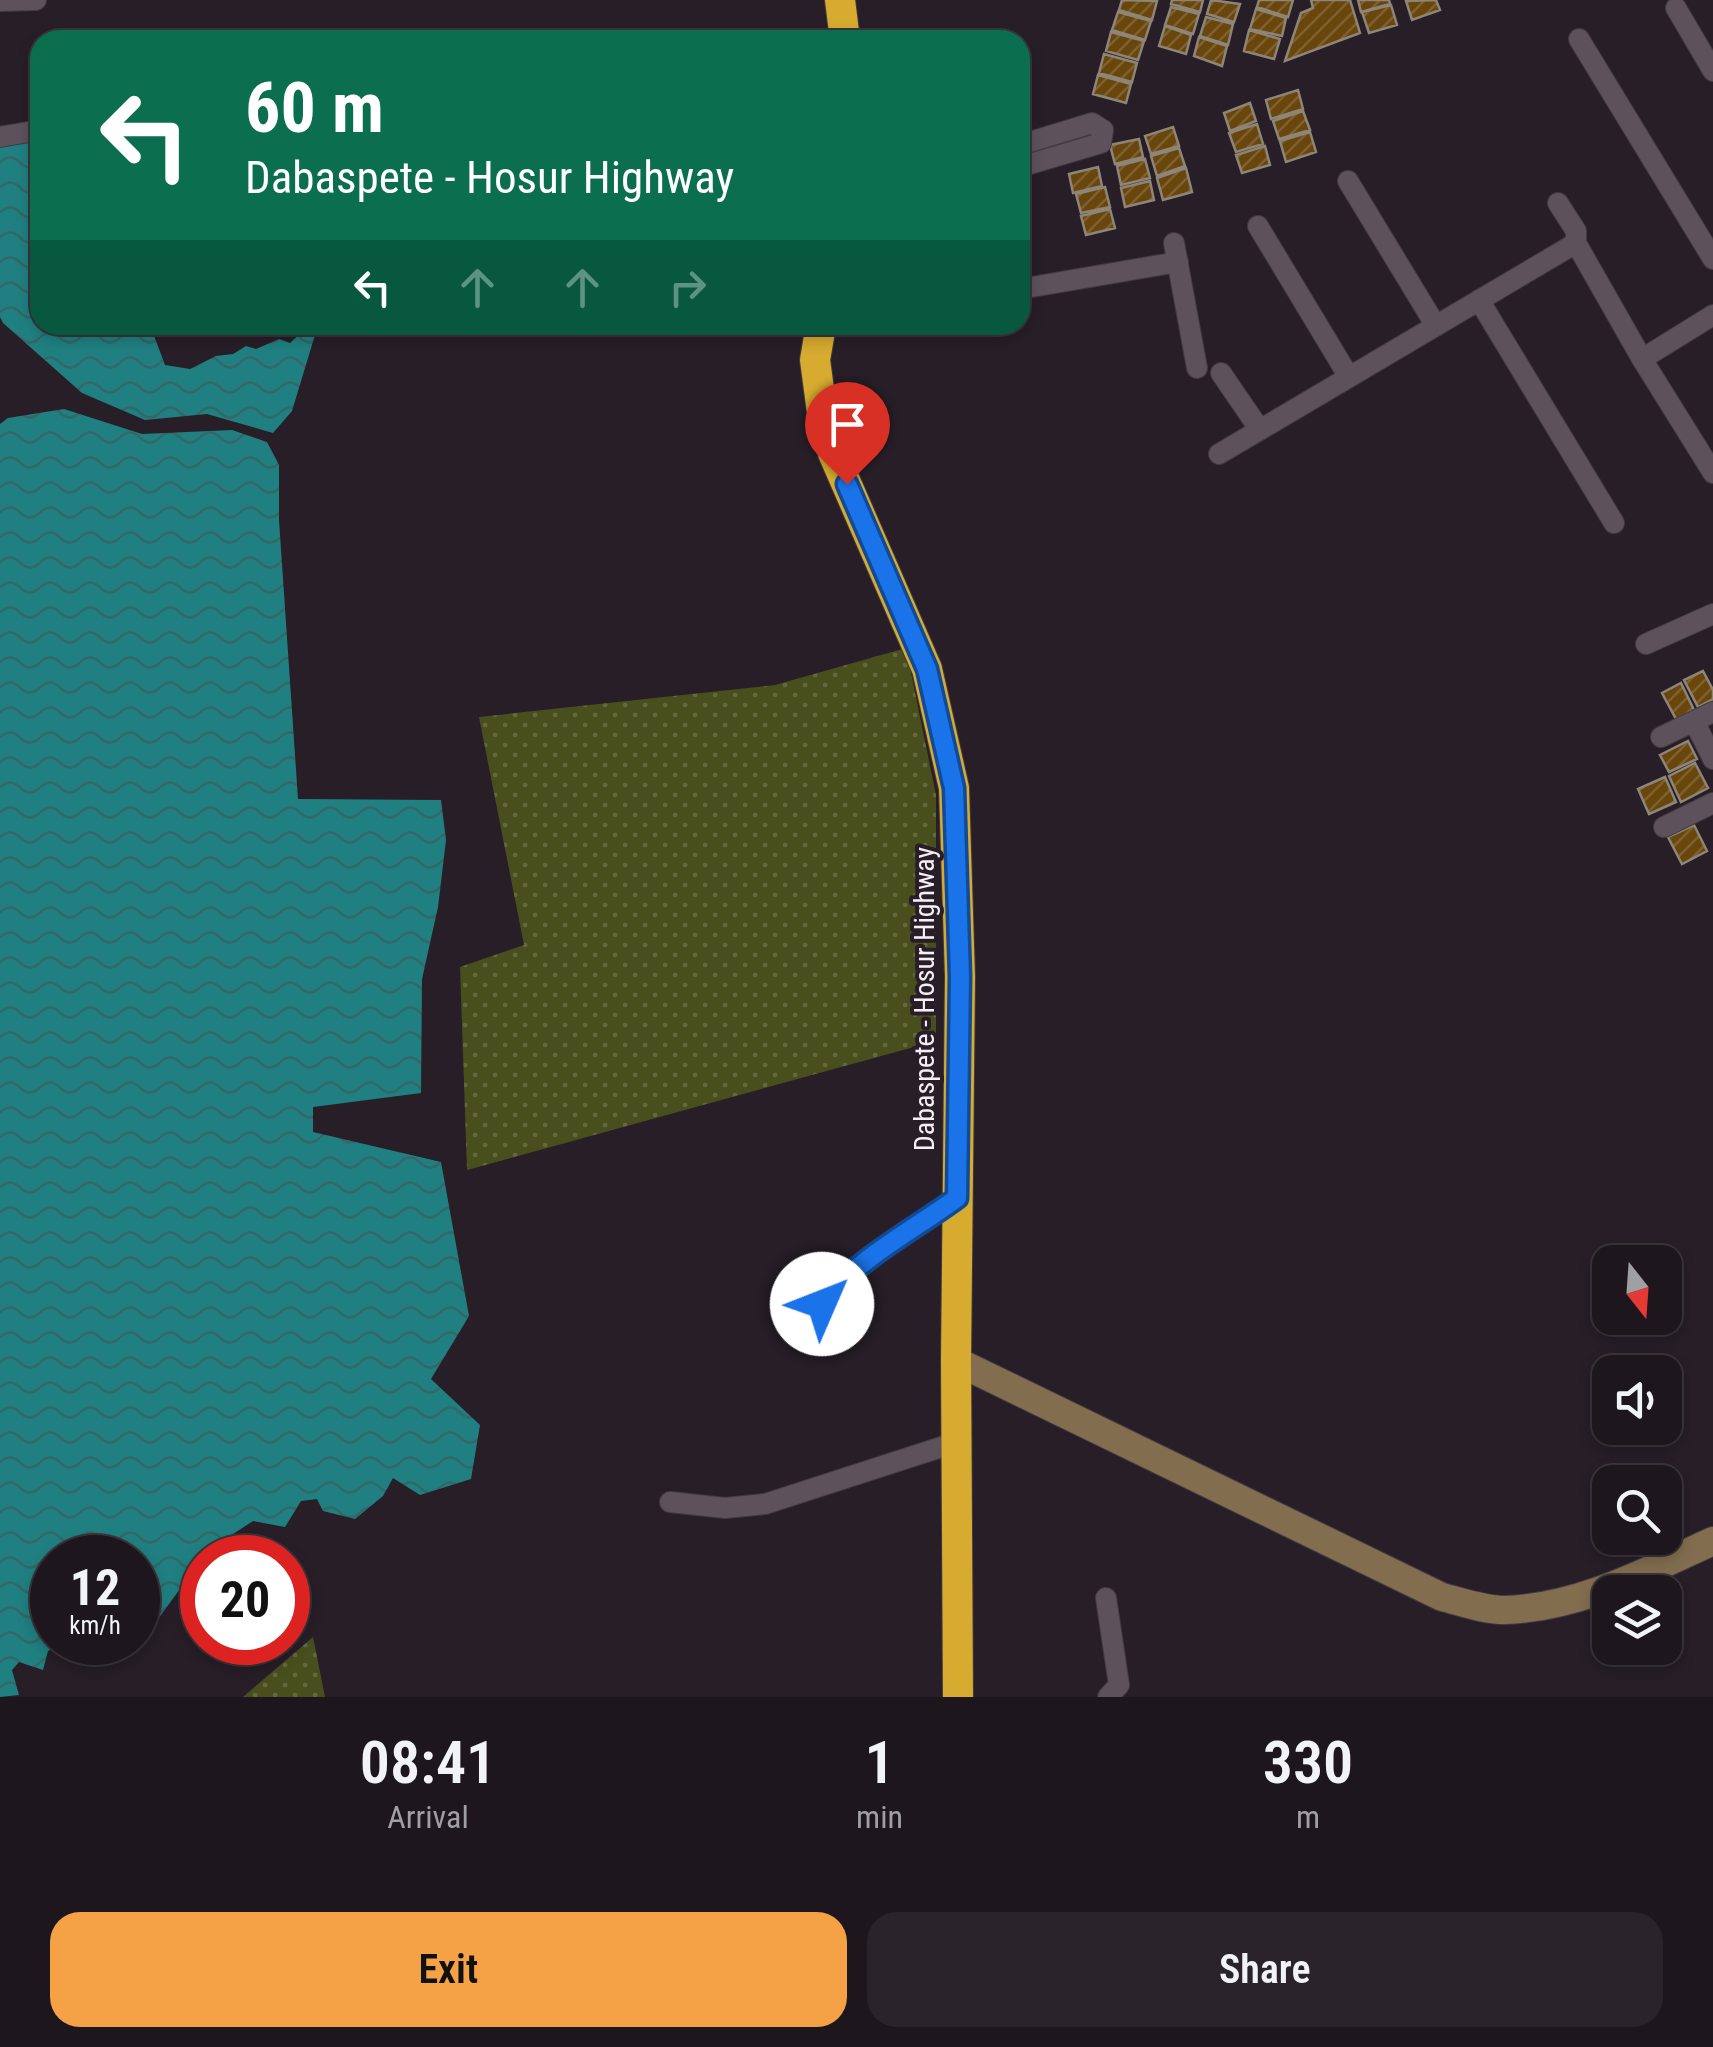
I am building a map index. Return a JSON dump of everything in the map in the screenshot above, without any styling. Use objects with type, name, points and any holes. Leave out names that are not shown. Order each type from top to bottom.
[{"type":"highway","points":[[840,0],[844,30]]},
{"type":"highway","name":"Dabaspete - Hosur Highway","points":[[820,335],[816,360],[822,412],[833,453],[927,669],[954,788],[960,977],[958,1697]]},
{"type":"street","points":[[0,1],[36,0]]},
{"type":"street","points":[[1676,8],[1713,71]]},
{"type":"street","points":[[1578,39],[1713,259]]},
{"type":"street","points":[[1030,141],[1092,123],[1103,130],[1101,144],[1030,164]]},
{"type":"street","points":[[0,137],[30,132]]},
{"type":"street","points":[[1348,182],[1436,326]]},
{"type":"street","points":[[1558,203],[1642,360],[1713,473]]},
{"type":"street","points":[[1258,226],[1349,377]]},
{"type":"street","points":[[1219,454],[1576,242]]},
{"type":"street","points":[[1030,287],[1176,252],[1197,368]]},
{"type":"street","points":[[1479,300],[1614,524]]},
{"type":"street","points":[[1642,360],[1713,315]]},
{"type":"street","points":[[1221,374],[1260,430]]},
{"type":"street","points":[[1646,644],[1713,614]]},
{"type":"street","points":[[1660,736],[1703,716],[1713,759]]},
{"type":"street","points":[[1664,827],[1713,803]]},
{"type":"street","points":[[956,1362],[1442,1597],[1501,1610],[1562,1602],[1612,1586],[1713,1541]]},
{"type":"street","points":[[670,1502],[725,1508],[765,1504],[957,1442]]},
{"type":"street","points":[[1106,1598],[1119,1685],[1108,1697]]},
{"type":"lane","points":[[810,1322],[835,1286],[957,1198]]},
{"type":"green space","points":[[906,648],[936,795],[936,1041],[467,1170],[460,967],[524,945],[479,717],[775,685]]},
{"type":"green space","points":[[313,1637],[325,1697],[243,1697],[280,1665],[310,1665]]},
{"type":"water","points":[[30,140],[30,335],[154,335],[165,365],[190,369],[246,346],[256,349],[279,339],[290,343],[299,335],[315,335],[292,411],[273,433],[207,414],[145,420],[82,393],[3,323],[0,146]]},
{"type":"water","points":[[64,409],[142,434],[232,430],[267,442],[279,465],[279,520],[298,799],[441,800],[446,840],[438,907],[422,979],[421,1093],[313,1107],[313,1132],[441,1162],[469,1316],[431,1379],[480,1425],[471,1479],[420,1495],[393,1478],[383,1496],[355,1519],[323,1511],[317,1499],[301,1501],[285,1527],[253,1521],[232,1535],[180,1535],[180,1589],[160,1616],[160,1535],[30,1535],[30,1665],[44,1665],[43,1670],[19,1662],[12,1670],[19,1695],[0,1697],[0,424],[8,418]]},
{"type":"building","points":[[1122,0],[1157,1],[1152,20],[1119,10]]},
{"type":"building","points":[[1172,0],[1203,0],[1200,12],[1171,4]]},
{"type":"building","points":[[1211,0],[1240,4],[1234,22],[1207,14]]},
{"type":"building","points":[[1259,0],[1293,0],[1288,17],[1257,7]]},
{"type":"building","points":[[1311,0],[1350,0],[1360,33],[1285,61],[1301,13],[1313,8]]},
{"type":"building","points":[[1358,0],[1389,0],[1390,4],[1361,12]]},
{"type":"building","points":[[1436,0],[1440,10],[1412,20],[1406,1]]},
{"type":"building","points":[[1391,5],[1397,25],[1369,33],[1362,12]]},
{"type":"building","points":[[1171,7],[1199,14],[1193,34],[1165,25]]},
{"type":"building","points":[[1256,9],[1286,18],[1282,36],[1250,29]]},
{"type":"building","points":[[1118,12],[1151,21],[1145,40],[1112,30]]},
{"type":"building","points":[[1206,17],[1233,24],[1228,45],[1200,36]]},
{"type":"building","points":[[1165,26],[1191,35],[1186,54],[1159,46]]},
{"type":"building","points":[[1249,30],[1280,39],[1274,59],[1244,51]]},
{"type":"building","points":[[1111,32],[1144,41],[1138,60],[1106,51]]},
{"type":"building","points":[[1199,37],[1227,46],[1222,66],[1194,56]]},
{"type":"building","points":[[1104,54],[1137,63],[1132,82],[1099,73]]},
{"type":"building","points":[[1098,75],[1131,84],[1126,103],[1093,94]]},
{"type":"building","points":[[1298,90],[1303,109],[1271,119],[1266,100]]},
{"type":"building","points":[[1250,103],[1256,121],[1230,131],[1224,113]]},
{"type":"building","points":[[1303,111],[1310,130],[1279,139],[1273,121]]},
{"type":"building","points":[[1257,124],[1263,144],[1236,152],[1229,133]]},
{"type":"building","points":[[1173,127],[1179,146],[1151,154],[1145,136]]},
{"type":"building","points":[[1310,132],[1316,152],[1286,162],[1280,141]]},
{"type":"building","points":[[1139,139],[1143,157],[1115,164],[1110,145]]},
{"type":"building","points":[[1265,146],[1270,165],[1242,173],[1236,155]]},
{"type":"building","points":[[1179,148],[1185,166],[1157,176],[1151,156]]},
{"type":"building","points":[[1145,159],[1150,178],[1121,185],[1117,166]]},
{"type":"building","points":[[1098,167],[1102,186],[1073,193],[1069,174]]},
{"type":"building","points":[[1186,168],[1192,192],[1163,200],[1157,178]]},
{"type":"building","points":[[1150,181],[1154,200],[1125,207],[1121,188]]},
{"type":"building","points":[[1105,187],[1110,207],[1081,213],[1076,194]]},
{"type":"building","points":[[1110,209],[1115,228],[1086,235],[1081,216]]},
{"type":"building","points":[[1703,671],[1713,690],[1713,699],[1698,707],[1684,680]]},
{"type":"building","points":[[1681,683],[1694,710],[1676,719],[1662,693]]},
{"type":"building","points":[[1688,741],[1697,759],[1669,772],[1660,755]]},
{"type":"building","points":[[1695,763],[1708,788],[1681,802],[1669,776]]},
{"type":"building","points":[[1665,777],[1676,802],[1649,814],[1638,789]]},
{"type":"building","points":[[1694,825],[1707,851],[1682,864],[1668,837]]},
{"type":"route","points":[[822,1304],[835,1286],[957,1198],[960,977],[954,788],[927,669],[847,484]]}]
